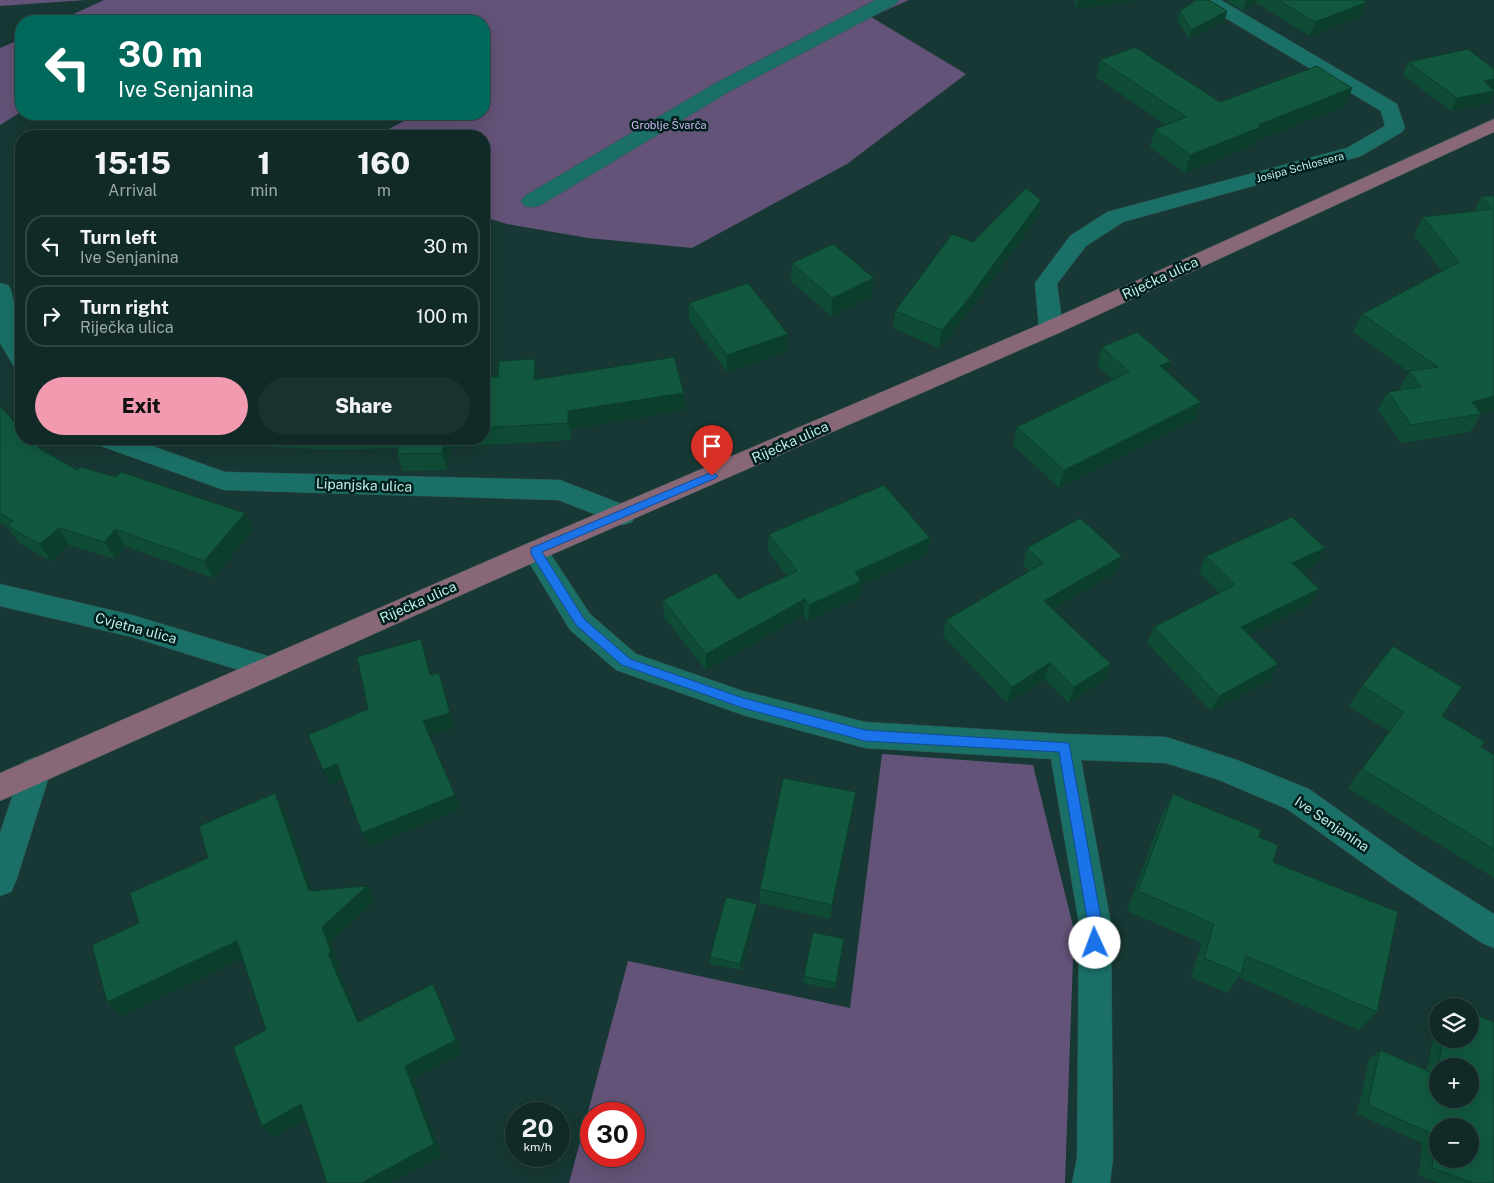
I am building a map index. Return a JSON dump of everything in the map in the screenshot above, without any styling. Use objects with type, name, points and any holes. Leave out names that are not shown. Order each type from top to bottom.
[{"type":"main road","name":"Riječka ulica","points":[[0,787],[535,551],[1051,328],[1494,125]]},
{"type":"street","points":[[532,201],[723,87],[890,0]]},
{"type":"street","name":"Josipa Schlossera","points":[[1051,328],[1046,283],[1078,241],[1114,217],[1354,152],[1395,128],[1390,108],[1208,0]]},
{"type":"street","points":[[0,290],[9,338],[15,348]]},
{"type":"street","name":"Lipanjska ulica","points":[[124,445],[224,481],[560,490],[623,514]]},
{"type":"street","name":"Ive Senjanina","points":[[535,551],[580,622],[626,662],[743,703],[865,735],[1064,747],[1166,750],[1226,769],[1298,799],[1402,873],[1494,932]]},
{"type":"street","name":"Cvjetna ulica","points":[[0,595],[132,626],[271,668]]},
{"type":"street","points":[[1064,747],[1095,924],[1095,1158],[1091,1183]]},
{"type":"street","points":[[0,881],[36,770]]},
{"type":"green space","points":[[0,0],[86,0],[0,6]]},
{"type":"green space","name":"Groblje Švarča","points":[[104,0],[909,0],[871,17],[966,74],[847,164],[692,248],[588,238],[507,224],[490,219],[490,130],[387,130],[406,120],[490,120],[490,15],[71,15]]},
{"type":"green space","points":[[15,42],[15,116],[0,125],[0,48]]},
{"type":"green space","points":[[882,754],[1033,765],[1074,930],[1065,1183],[569,1183],[580,1142],[580,1167],[645,1167],[645,1102],[591,1102],[628,961],[850,1008]]},
{"type":"building","points":[[1196,0],[1209,0],[1227,11],[1191,30],[1180,11]]},
{"type":"building","points":[[1278,0],[1364,0],[1367,2],[1315,22]]},
{"type":"building","points":[[1135,47],[1220,102],[1317,66],[1352,88],[1258,125],[1261,127],[1190,155],[1155,129],[1186,117],[1100,60]]},
{"type":"building","points":[[1468,49],[1494,69],[1494,79],[1484,81],[1494,91],[1457,98],[1408,62]]},
{"type":"building","points":[[1026,188],[1041,200],[966,302],[942,330],[895,311],[952,234],[973,242]]},
{"type":"building","points":[[1482,196],[1494,196],[1494,396],[1472,402],[1481,414],[1411,425],[1388,392],[1421,387],[1409,371],[1438,367],[1362,314],[1459,262],[1423,217],[1492,209]]},
{"type":"building","points":[[833,244],[874,278],[832,298],[792,263]]},
{"type":"building","points":[[748,283],[788,334],[727,355],[689,303]]},
{"type":"building","points":[[1137,332],[1171,361],[1160,366],[1201,402],[1064,470],[1017,427],[1129,372],[1102,347]]},
{"type":"building","points":[[674,357],[684,393],[568,411],[568,423],[490,428],[490,377],[498,377],[499,361],[535,359],[534,380]]},
{"type":"building","points":[[0,406],[15,422],[15,445],[36,445],[77,470],[81,467],[116,477],[121,472],[245,513],[204,561],[115,529],[105,542],[59,528],[40,544],[7,526],[13,521],[0,513]]},
{"type":"building","points":[[399,445],[444,445],[442,453],[397,454]]},
{"type":"building","points":[[884,485],[930,538],[855,572],[861,581],[809,605],[805,599],[706,654],[663,600],[716,573],[738,599],[797,571],[769,534]]},
{"type":"building","points":[[1292,517],[1325,548],[1292,563],[1319,589],[1241,627],[1278,664],[1219,696],[1154,627],[1235,585],[1206,556]]},
{"type":"building","points":[[1080,518],[1122,556],[1044,601],[1111,664],[1074,687],[1050,663],[1012,687],[946,620],[1043,563],[1027,548]]},
{"type":"building","points":[[421,639],[430,675],[439,673],[450,713],[423,721],[455,795],[362,833],[337,764],[323,770],[308,735],[368,709],[357,657]]},
{"type":"building","points":[[1393,646],[1462,687],[1442,716],[1485,742],[1481,747],[1494,755],[1494,849],[1362,769],[1404,712],[1362,686]]},
{"type":"building","points":[[783,778],[856,792],[832,905],[760,889]]},
{"type":"building","points":[[275,793],[309,891],[367,886],[322,927],[331,952],[328,954],[358,1022],[433,984],[456,1040],[405,1066],[434,1144],[361,1183],[327,1183],[301,1104],[262,1126],[233,1047],[266,1030],[237,941],[107,1002],[92,945],[139,923],[130,893],[208,858],[199,826]]},
{"type":"building","points":[[1173,794],[1261,830],[1259,837],[1278,845],[1273,862],[1398,912],[1377,1012],[1246,956],[1241,974],[1204,958],[1214,924],[1138,891]]},
{"type":"building","points":[[726,897],[757,904],[740,964],[710,957]]},
{"type":"building","points":[[813,932],[844,939],[836,983],[804,976]]},
{"type":"building","points":[[1479,1016],[1494,1022],[1494,1183],[1473,1183],[1432,1168],[1479,1168],[1479,1118],[1429,1118],[1429,1132],[1368,1105],[1380,1050],[1429,1071],[1429,1108],[1479,1108],[1479,1058],[1439,1058],[1441,1048],[1479,1048]]},
{"type":"route","points":[[712,476],[535,551],[580,622],[626,662],[743,703],[865,735],[1064,747],[1095,924],[1095,943]]}]
